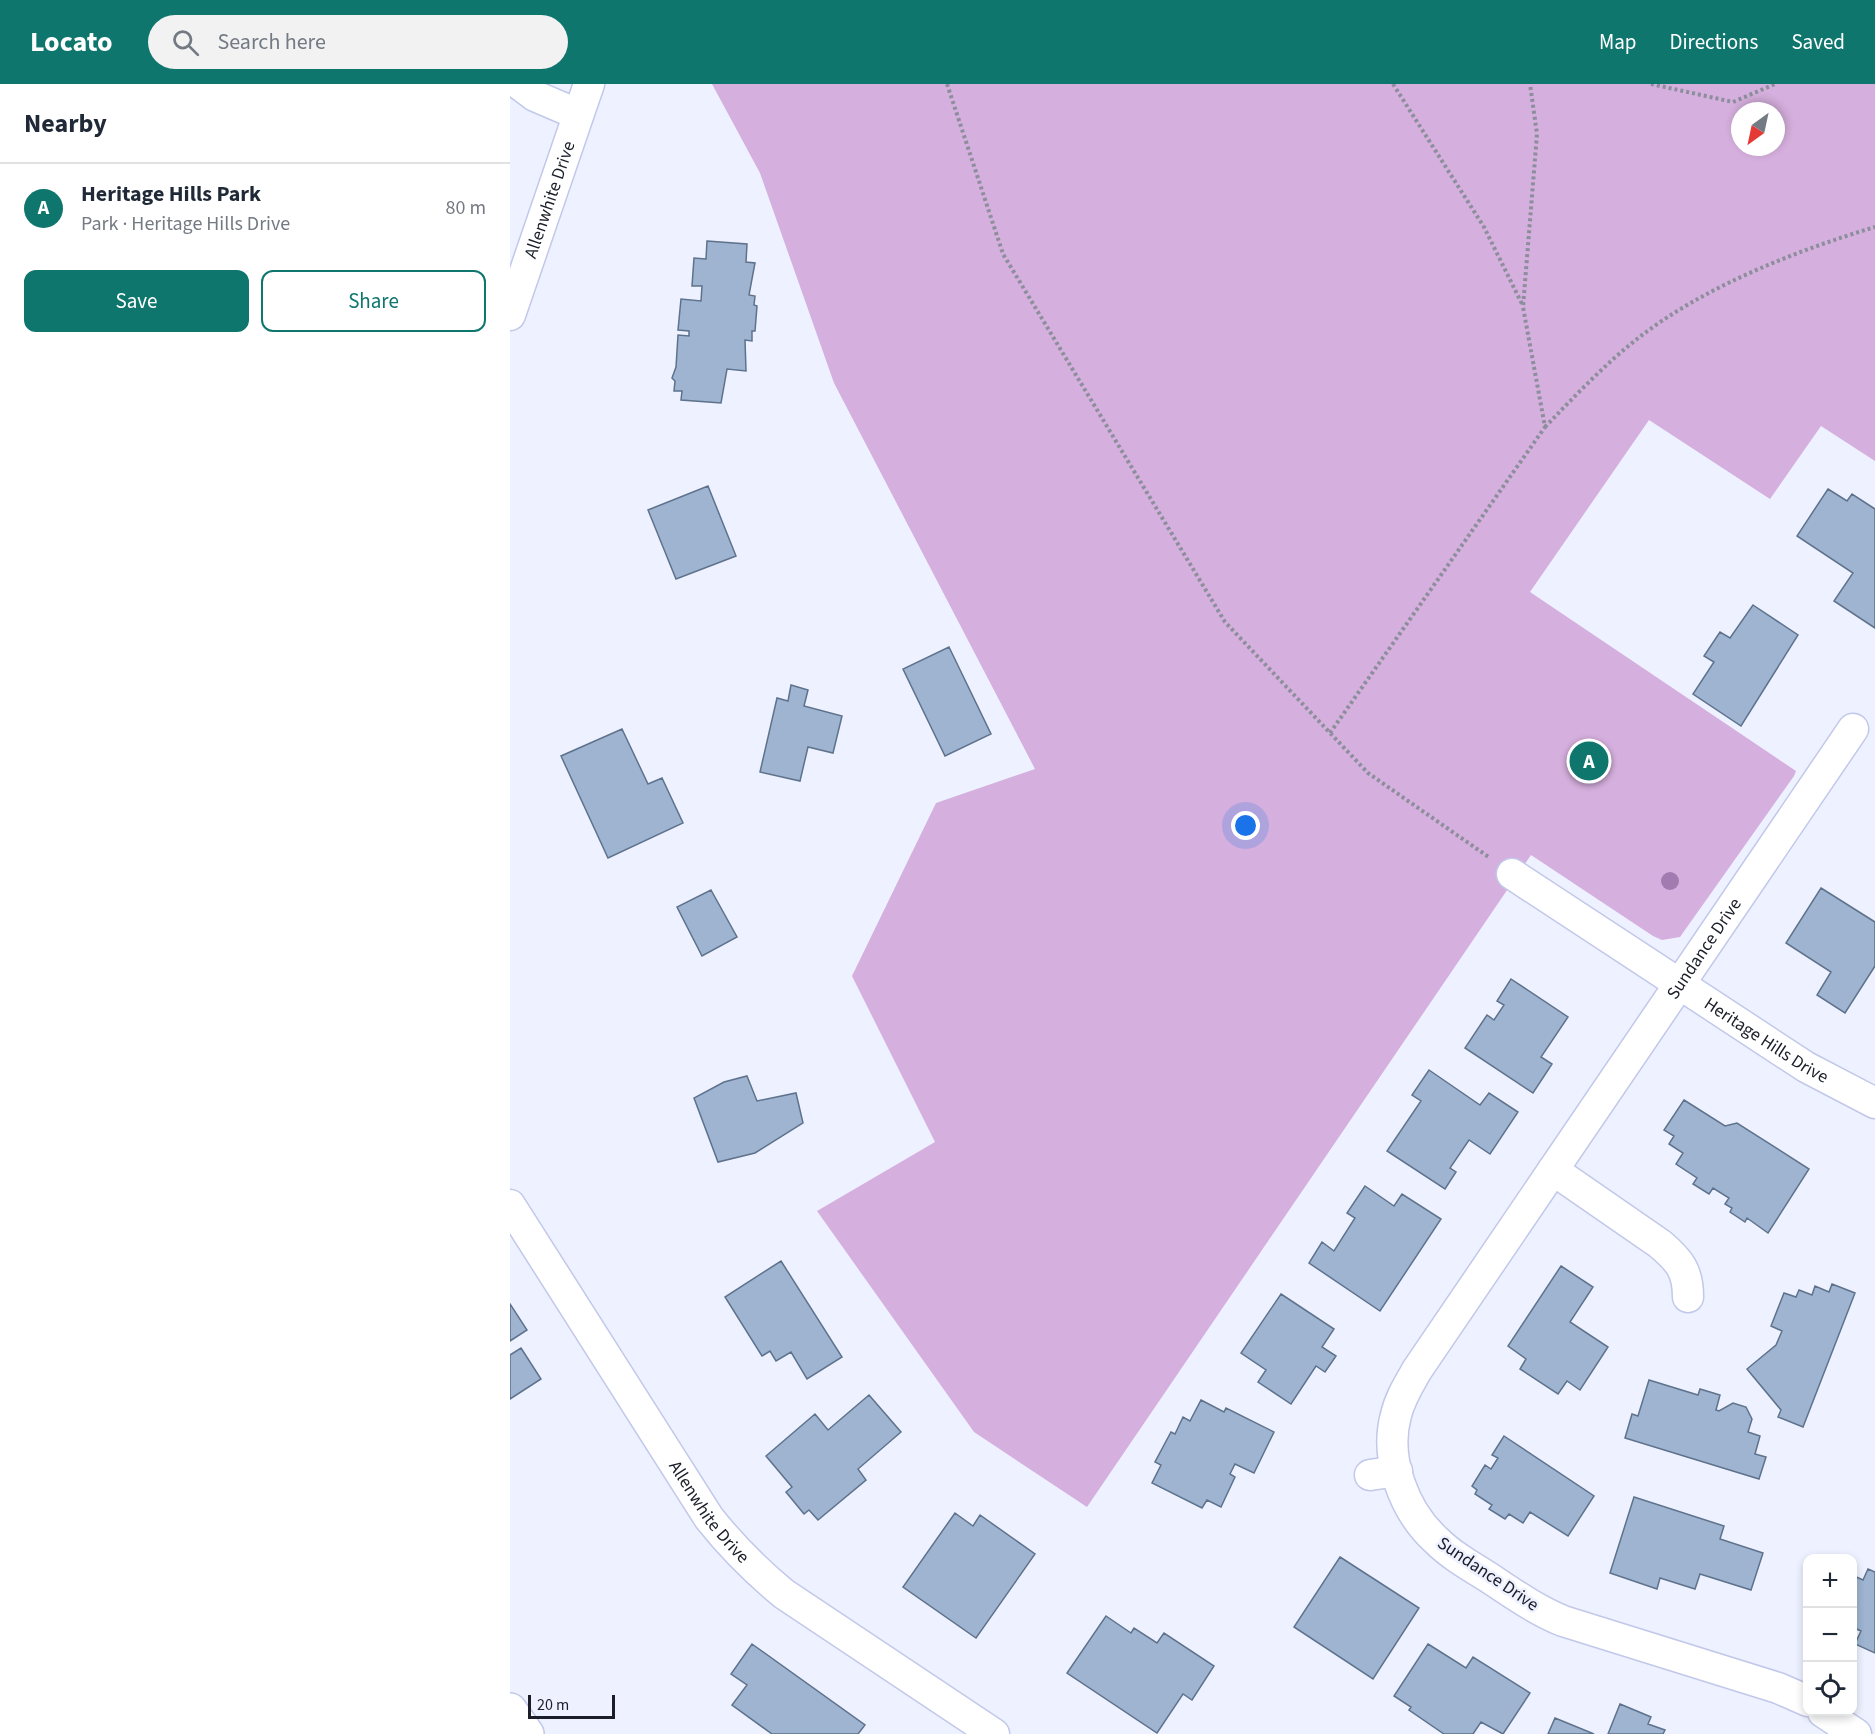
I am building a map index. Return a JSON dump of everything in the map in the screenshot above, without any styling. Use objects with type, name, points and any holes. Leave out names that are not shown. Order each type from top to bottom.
[{"type":"main road","points":[[510,1710],[527,1734]]},
{"type":"street","points":[[519,84],[536,96],[577,114]]},
{"type":"street","name":"Allenwhite Drive","points":[[510,315],[589,84]]},
{"type":"street","name":"Sundance Drive","points":[[1803,1699],[1778,1688],[1546,1614],[1454,1555],[1435,1539],[1383,1473],[1395,1416],[1404,1394],[1553,1170],[1853,729]]},
{"type":"street","name":"Heritage Hills Drive","points":[[1512,874],[1806,1067],[1875,1103]]},
{"type":"street","points":[[1553,1170],[1660,1244],[1676,1258],[1688,1278],[1688,1297]]},
{"type":"street","name":"Allenwhite Drive","points":[[510,1205],[709,1518],[729,1544],[756,1572],[784,1594],[994,1734]]},
{"type":"street","points":[[1829,1716],[1856,1734]]},
{"type":"path","points":[[948,84],[1003,254],[1225,622],[1368,773],[1512,874]]},
{"type":"path","points":[[1393,84],[1484,227],[1523,307]]},
{"type":"path","points":[[1530,84],[1537,134],[1523,307],[1545,427]]},
{"type":"path","points":[[1651,84],[1733,102],[1775,84]]},
{"type":"path","points":[[1330,733],[1545,427],[1586,384],[1638,338],[1704,296],[1824,242],[1875,227]]},
{"type":"shaded area","points":[[712,84],[1875,84],[1875,461],[1821,426],[1770,499],[1649,420],[1530,592],[1796,771],[1794,776],[1680,937],[1662,940],[1653,936],[1531,855],[1087,1507],[974,1432],[817,1211],[935,1142],[852,976],[936,803],[1035,769],[834,383],[760,173]]},
{"type":"building","points":[[707,241],[747,244],[746,262],[755,263],[749,295],[755,296],[754,305],[757,306],[755,331],[752,331],[752,341],[745,340],[746,371],[727,369],[721,403],[681,400],[682,391],[674,391],[675,381],[672,378],[676,367],[678,335],[689,336],[689,331],[678,330],[681,299],[701,301],[702,286],[692,286],[694,258],[706,259]]},
{"type":"building","points":[[708,486],[736,556],[676,579],[648,510]]},
{"type":"building","points":[[1828,489],[1847,501],[1852,494],[1875,509],[1875,628],[1834,601],[1853,573],[1797,536]]},
{"type":"building","points":[[1753,605],[1798,635],[1741,726],[1693,694],[1714,662],[1704,656],[1720,632],[1730,638]]},
{"type":"building","points":[[949,647],[991,734],[945,756],[903,669]]},
{"type":"building","points":[[791,685],[808,690],[804,706],[842,716],[833,753],[808,747],[800,781],[760,772],[777,698],[788,701]]},
{"type":"building","points":[[622,729],[648,784],[662,778],[683,823],[608,858],[561,756]]},
{"type":"building","points":[[1821,888],[1875,922],[1875,966],[1845,1013],[1817,995],[1831,972],[1786,943]]},
{"type":"building","points":[[711,890],[737,937],[702,956],[677,907]]},
{"type":"building","points":[[1511,979],[1568,1017],[1541,1057],[1552,1064],[1533,1093],[1465,1048],[1487,1015],[1494,1020],[1504,1005],[1497,1001]]},
{"type":"building","points":[[1429,1070],[1480,1105],[1489,1093],[1518,1112],[1490,1154],[1469,1140],[1450,1168],[1456,1172],[1445,1189],[1387,1151],[1421,1101],[1412,1095]]},
{"type":"building","points":[[747,1076],[757,1101],[796,1093],[803,1123],[755,1153],[718,1162],[694,1098],[724,1082]]},
{"type":"building","points":[[1684,1100],[1725,1126],[1737,1123],[1809,1169],[1768,1233],[1747,1218],[1745,1222],[1730,1212],[1732,1208],[1725,1204],[1729,1198],[1713,1188],[1709,1194],[1693,1184],[1697,1178],[1676,1164],[1683,1153],[1669,1144],[1674,1136],[1664,1130]]},
{"type":"building","points":[[1365,1186],[1394,1206],[1402,1194],[1441,1219],[1380,1311],[1309,1263],[1322,1242],[1334,1251],[1355,1218],[1347,1213]]},
{"type":"building","points":[[781,1261],[842,1357],[807,1379],[791,1352],[776,1361],[770,1351],[762,1356],[725,1297]]},
{"type":"building","points":[[1561,1266],[1593,1287],[1570,1322],[1608,1347],[1580,1390],[1567,1381],[1558,1394],[1520,1369],[1526,1359],[1508,1346]]},
{"type":"building","points":[[1832,1284],[1855,1293],[1803,1427],[1778,1417],[1781,1410],[1747,1369],[1776,1345],[1782,1331],[1771,1326],[1784,1293],[1796,1297],[1799,1290],[1812,1295],[1815,1286],[1829,1292]]},
{"type":"building","points":[[1281,1294],[1334,1329],[1322,1347],[1336,1356],[1325,1372],[1316,1366],[1291,1404],[1258,1382],[1266,1370],[1241,1353]]},
{"type":"building","points":[[510,1304],[527,1330],[510,1341]]},
{"type":"building","points":[[521,1348],[541,1379],[510,1399],[510,1355]]},
{"type":"building","points":[[1649,1380],[1698,1395],[1700,1389],[1720,1395],[1716,1410],[1719,1411],[1733,1403],[1746,1407],[1752,1419],[1748,1432],[1760,1436],[1755,1454],[1766,1457],[1759,1479],[1625,1438],[1632,1414],[1638,1416]]},
{"type":"building","points":[[869,1395],[901,1432],[858,1469],[866,1480],[818,1520],[809,1510],[804,1514],[786,1492],[792,1487],[766,1456],[815,1414],[828,1430]]},
{"type":"building","points":[[1201,1400],[1224,1412],[1226,1408],[1274,1432],[1254,1473],[1235,1464],[1230,1474],[1235,1477],[1221,1507],[1207,1500],[1202,1508],[1152,1483],[1161,1465],[1155,1462],[1171,1432],[1175,1434],[1183,1417],[1190,1421]]},
{"type":"building","points":[[1504,1436],[1594,1496],[1568,1536],[1530,1512],[1523,1523],[1509,1514],[1505,1519],[1489,1509],[1492,1505],[1475,1494],[1477,1490],[1472,1486],[1485,1465],[1491,1469],[1498,1458],[1492,1455]]},
{"type":"building","points":[[1634,1497],[1724,1526],[1720,1539],[1763,1553],[1751,1590],[1700,1574],[1695,1589],[1660,1578],[1657,1589],[1610,1573]]},
{"type":"building","points":[[955,1513],[973,1526],[980,1515],[1035,1554],[976,1638],[903,1587]]},
{"type":"building","points":[[1340,1557],[1419,1608],[1373,1679],[1294,1627]]},
{"type":"building","points":[[1868,1569],[1875,1572],[1875,1653],[1857,1645],[1861,1631],[1857,1629],[1857,1577],[1863,1580]]},
{"type":"building","points":[[1106,1616],[1131,1633],[1134,1628],[1157,1643],[1164,1633],[1214,1666],[1192,1700],[1183,1694],[1157,1733],[1067,1673]]},
{"type":"building","points":[[752,1644],[865,1725],[858,1734],[772,1734],[732,1705],[747,1685],[731,1674]]},
{"type":"building","points":[[1428,1644],[1466,1668],[1473,1657],[1530,1693],[1503,1734],[1481,1722],[1473,1734],[1444,1734],[1409,1710],[1411,1707],[1394,1696]]},
{"type":"building","points":[[1620,1704],[1651,1717],[1648,1724],[1665,1730],[1663,1734],[1608,1734]]},
{"type":"building","points":[[1555,1718],[1594,1734],[1548,1734]]},
{"type":"place","name":"Heritage Hills Park","points":[[1589,761]]}]
